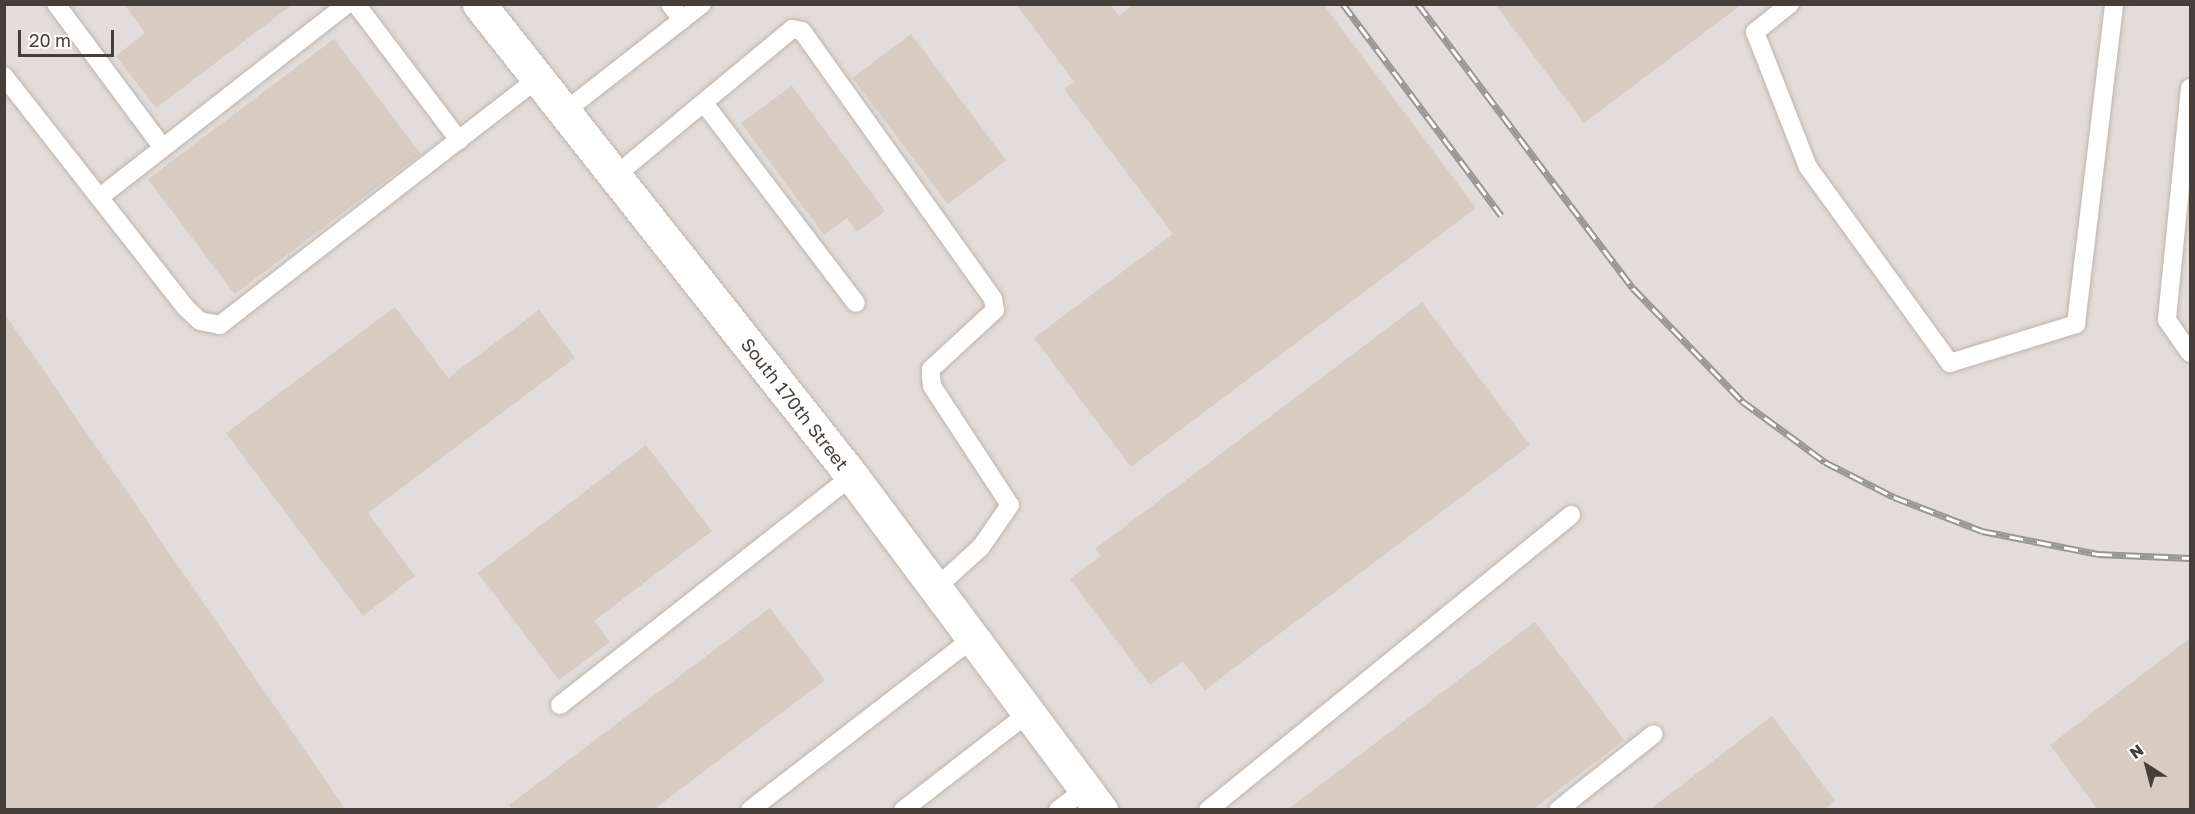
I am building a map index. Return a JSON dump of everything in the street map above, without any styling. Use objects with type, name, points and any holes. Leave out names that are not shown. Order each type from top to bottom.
[{"type":"street","name":"South 170th Street","points":[[479,4],[852,476],[975,637],[1093,799]]},
{"type":"lane","points":[[56,4],[163,148]]},
{"type":"lane","points":[[100,197],[346,4]]},
{"type":"lane","points":[[356,4],[459,140]]},
{"type":"lane","points":[[670,4],[682,20]]},
{"type":"lane","points":[[564,112],[702,4]]},
{"type":"lane","points":[[1790,4],[1755,32],[1808,167],[1950,363],[2076,324],[2114,4]]},
{"type":"lane","points":[[615,176],[792,29],[802,31],[993,299],[995,310],[932,369],[931,376],[932,386],[1010,505],[981,548],[937,587]]},
{"type":"lane","points":[[4,76],[186,308],[200,321],[220,324],[538,78]]},
{"type":"lane","points":[[2190,88],[2167,320],[2190,353]]},
{"type":"lane","points":[[704,103],[856,303]]},
{"type":"lane","points":[[560,705],[852,476]]},
{"type":"lane","points":[[1208,810],[1571,516]]},
{"type":"lane","points":[[750,810],[975,637]]},
{"type":"lane","points":[[903,810],[1030,711]]},
{"type":"lane","points":[[1558,810],[1654,734]]},
{"type":"lane","points":[[1058,810],[1093,799]]},
{"type":"shaded area","points":[[5,5],[2190,5],[2190,809],[5,809]]},
{"type":"building","points":[[124,4],[293,4],[156,108],[116,56],[145,33]]},
{"type":"building","points":[[1016,4],[1110,4],[1119,16],[1135,4],[1323,4],[1476,208],[1131,467],[1034,338],[1173,234],[1064,89],[1074,82]]},
{"type":"building","points":[[1495,4],[1742,4],[1584,123]]},
{"type":"building","points":[[911,34],[1006,160],[948,204],[853,78]]},
{"type":"building","points":[[334,39],[421,154],[235,294],[148,179]]},
{"type":"building","points":[[792,86],[885,211],[857,232],[847,218],[824,235],[741,123]]},
{"type":"building","points":[[1422,302],[1530,445],[1205,690],[1183,661],[1150,685],[1070,579],[1101,556],[1095,549]]},
{"type":"building","points":[[395,307],[448,378],[539,310],[575,358],[368,513],[415,576],[363,616],[226,433]]},
{"type":"building","points":[[4,313],[346,810],[4,810]]},
{"type":"building","points":[[646,445],[712,531],[594,621],[610,642],[559,680],[478,573]]},
{"type":"building","points":[[770,608],[825,680],[653,810],[512,810],[509,805]]},
{"type":"building","points":[[1535,622],[1624,740],[1532,810],[1287,810]]},
{"type":"building","points":[[2190,638],[2190,810],[2098,810],[2050,745]]},
{"type":"building","points":[[1772,716],[1835,801],[1824,810],[1649,810]]},
{"type":"railway","points":[[1343,4],[1501,215]]},
{"type":"railway","points":[[1418,4],[1633,288],[1742,401],[1825,462],[1894,497],[1982,531],[2098,554],[2190,558]]}]
